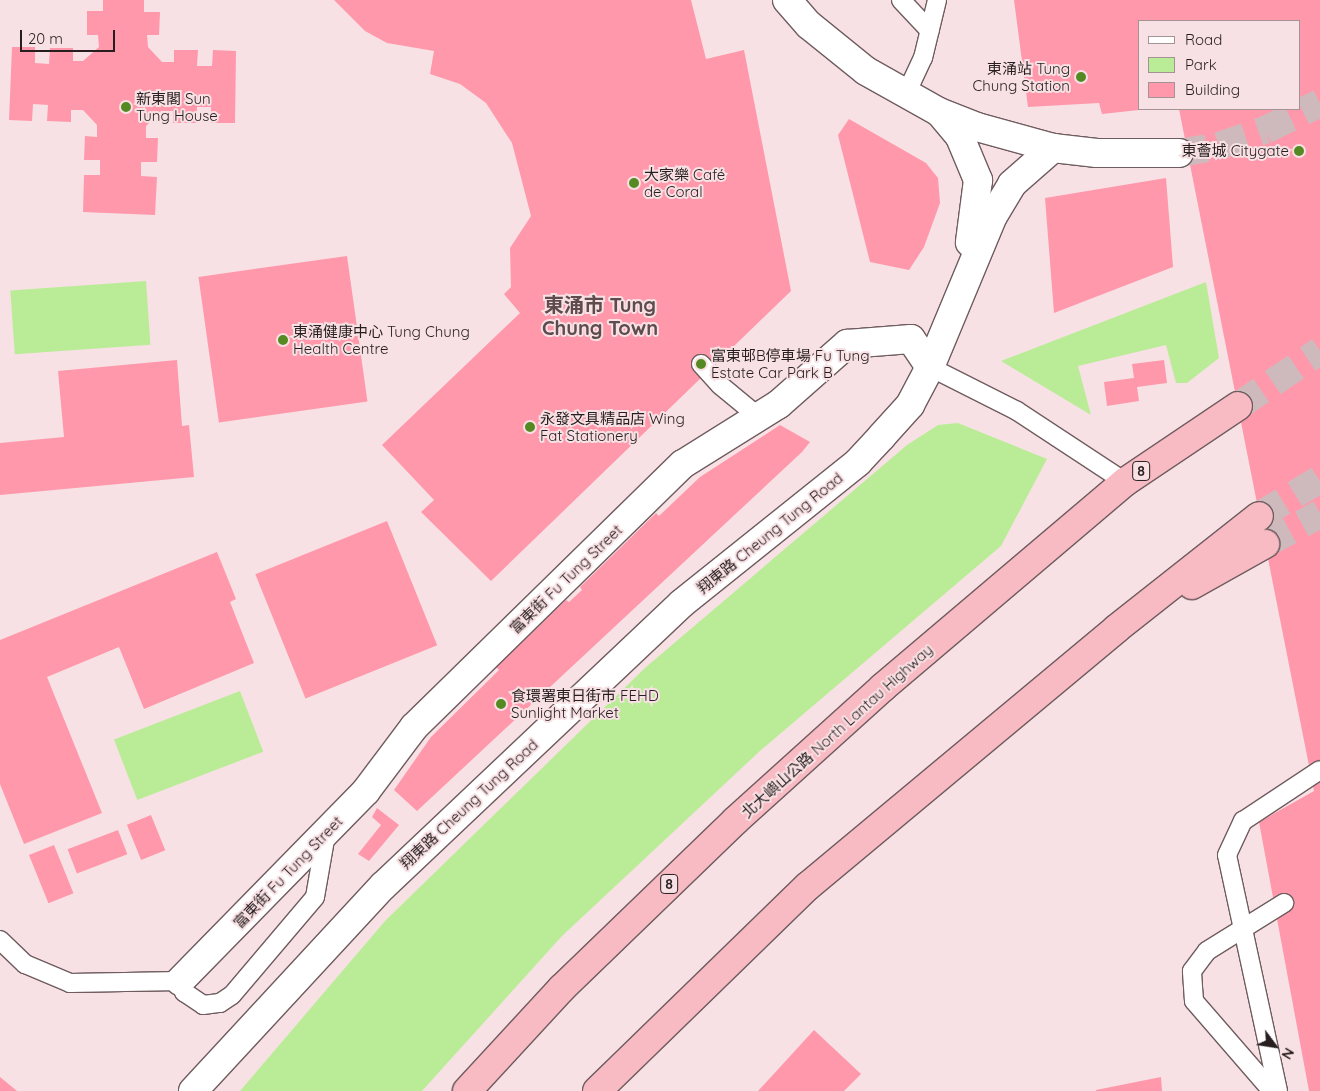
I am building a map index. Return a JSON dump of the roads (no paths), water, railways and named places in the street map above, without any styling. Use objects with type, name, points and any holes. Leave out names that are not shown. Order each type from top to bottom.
[{"type":"highway","name":"北大嶼山公路 North Lantau Highway","points":[[467,1091],[561,989],[736,820],[882,688],[1125,482],[1238,406]]},
{"type":"highway","points":[[597,1091],[808,886],[1116,629],[1259,516]]},
{"type":"highway","points":[[1116,629],[1264,544]]},
{"type":"street","points":[[787,0],[837,49],[906,94],[939,112],[1008,138],[1053,148],[1097,154],[1179,153]]},
{"type":"street","points":[[939,112],[960,137],[978,180],[977,211],[963,280]]},
{"type":"street","points":[[930,367],[963,280],[1012,184],[1053,148]]},
{"type":"street","name":"富東街 Fu Tung Street","points":[[180,981],[366,791],[414,727],[683,464],[760,418],[848,344],[910,339],[930,367]]},
{"type":"street","name":"翔東路 Cheung Tung Road","points":[[193,1091],[383,886],[680,604],[858,462],[910,405],[930,367]]},
{"type":"lane","points":[[901,0],[930,30]]},
{"type":"lane","points":[[906,94],[923,58],[937,0]]},
{"type":"lane","points":[[701,364],[720,385],[760,418]]},
{"type":"lane","points":[[930,367],[1016,411],[1125,482]]},
{"type":"lane","points":[[1278,1091],[1227,855],[1243,821],[1320,770]]},
{"type":"lane","points":[[0,940],[25,964],[70,983],[180,981],[184,992],[203,1005],[220,1003],[232,995],[315,897],[326,834]]},
{"type":"lane","points":[[1272,1091],[1194,1001],[1192,971],[1207,951],[1284,903]]},
{"type":"tunnel","points":[[1179,153],[1219,146],[1265,130],[1320,103]]},
{"type":"tunnel","points":[[1238,406],[1320,351]]},
{"type":"tunnel","points":[[1259,516],[1320,479]]},
{"type":"tunnel","points":[[1265,544],[1320,514]]},
{"type":"place","name":"東涌站 Tung Chung Station","points":[[1081,77]]},
{"type":"place","name":"新東閣 Sun Tung House","points":[[126,107]]},
{"type":"place","name":"東薈城 Citygate","points":[[1299,151]]},
{"type":"place","name":"大家樂 Café de Coral","points":[[634,183]]},
{"type":"place","name":"東涌健康中心 Tung Chung Health Centre","points":[[283,340]]},
{"type":"place","name":"富東邨B停車場 Fu Tung Estate Car Park B","points":[[701,364]]},
{"type":"place","name":"永發文具精品店 Wing Fat Stationery","points":[[530,427]]},
{"type":"place","name":"食環署東日街市 FEHD Sunlight Market","points":[[501,704]]},
{"type":"district","name":"東涌市 Tung Chung Town","points":[[600,316]]}]
